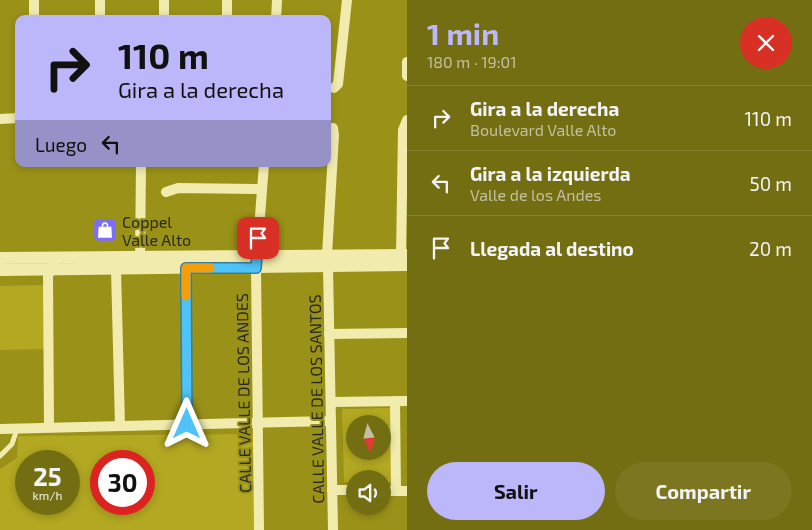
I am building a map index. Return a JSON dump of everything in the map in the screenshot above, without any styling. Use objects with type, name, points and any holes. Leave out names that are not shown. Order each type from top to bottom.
[{"type":"street","points":[[34,0],[34,15]]},
{"type":"street","points":[[100,0],[100,15]]},
{"type":"street","points":[[164,0],[164,15]]},
{"type":"street","points":[[227,0],[227,15]]},
{"type":"street","points":[[276,15],[277,0]]},
{"type":"street","points":[[334,88],[338,84],[347,0]]},
{"type":"street","points":[[407,62],[407,76]]},
{"type":"street","points":[[0,119],[15,118]]},
{"type":"street","points":[[0,270],[53,264],[327,261],[405,258],[403,130],[407,120]]},
{"type":"street","name":"CALLE VALLE DE LOS SANTOS","points":[[333,128],[327,261],[333,530]]},
{"type":"street","points":[[140,263],[141,167]]},
{"type":"street","name":"CALLE VALLE DE LOS ANDES","points":[[259,530],[256,261],[264,167]]},
{"type":"street","points":[[166,192],[178,188],[262,189]]},
{"type":"street","points":[[0,258],[116,269],[140,263],[186,268],[256,261]]},
{"type":"street","points":[[49,428],[48,276],[53,264]]},
{"type":"street","points":[[186,268],[187,424]]},
{"type":"street","points":[[116,269],[120,426]]},
{"type":"street","points":[[330,334],[407,333]]},
{"type":"street","points":[[395,401],[402,491]]},
{"type":"street","points":[[331,402],[407,401]]},
{"type":"street","points":[[0,429],[331,421]]},
{"type":"street","points":[[332,490],[346,490]]},
{"type":"lane","points":[[0,456],[12,444],[17,428]]},
{"type":"shaded area","points":[[46,285],[47,349],[0,350],[0,286]]},
{"type":"shaded area","points":[[391,408],[392,482],[391,470],[346,470],[346,482],[344,482],[342,409]]},
{"type":"shaded area","points":[[253,434],[254,530],[0,530],[0,469],[15,459],[15,515],[80,515],[80,450],[17,450],[18,436]]},
{"type":"slow traffic","points":[[186,296],[186,268],[210,268]]},
{"type":"place","name":"Coppel Valle Alto","points":[[105,230]]},
{"type":"route","points":[[187,424],[186,268],[256,268],[258,238]]}]
